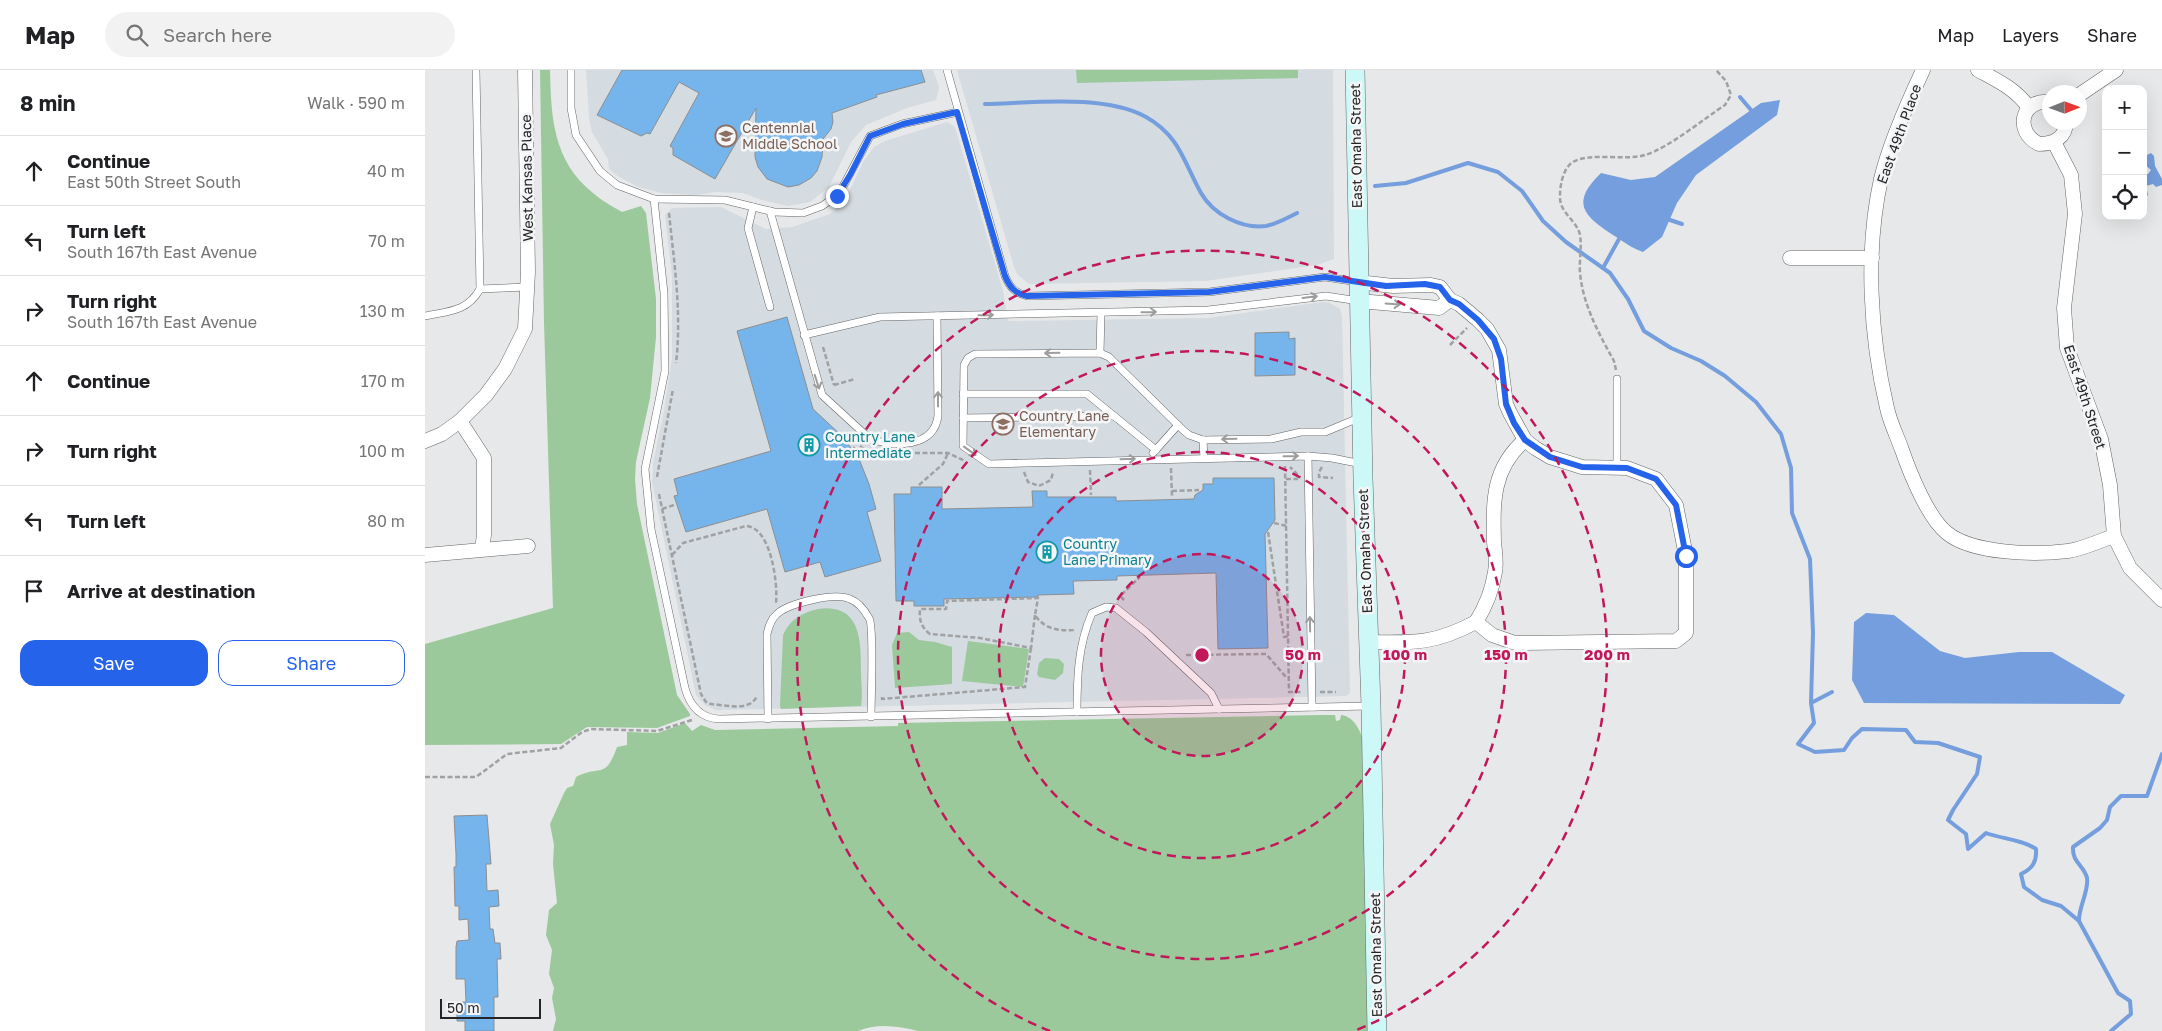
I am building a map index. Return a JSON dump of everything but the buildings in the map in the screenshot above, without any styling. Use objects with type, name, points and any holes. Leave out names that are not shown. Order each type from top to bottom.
[{"type":"main road","name":"East Omaha Street","points":[[1355,70],[1361,417],[1371,706],[1377,1031]]},
{"type":"street","name":"West Kansas Place","points":[[425,441],[442,434],[460,421],[486,395],[505,369],[525,329],[528,287],[525,70]]},
{"type":"street","name":"East 49th Place","points":[[1923,70],[1907,105],[1881,177],[1872,230],[1876,343],[1887,409],[1908,468],[1930,512],[1946,533],[1972,546],[2004,552],[2068,551],[2114,536]]},
{"type":"street","points":[[1978,70],[2008,86],[2021,96],[2029,108]]},
{"type":"street","points":[[2087,90],[2116,70]]},
{"type":"street","points":[[2042,102],[2029,108],[2023,122],[2027,136],[2039,144],[2054,142],[2064,130]]},
{"type":"street","name":"East 49th Street","points":[[2054,142],[2071,175],[2075,214],[2064,308],[2067,348],[2101,440],[2110,485],[2114,536]]},
{"type":"street","points":[[1791,258],[1872,258]]},
{"type":"street","points":[[1358,282],[1393,286],[1431,285],[1440,287],[1450,300],[1459,304],[1487,329],[1499,350],[1506,404],[1514,423],[1525,440],[1550,457],[1582,467],[1627,468],[1656,479],[1676,505],[1686,556],[1686,633],[1675,641],[1515,643],[1493,635],[1476,622]]},
{"type":"street","points":[[1418,305],[1419,286]]},
{"type":"street","points":[[1359,301],[1439,308],[1450,300]]},
{"type":"street","points":[[460,421],[484,458],[484,535],[482,549]]},
{"type":"street","points":[[1369,642],[1426,642],[1455,633],[1476,622],[1488,604],[1495,571],[1496,492],[1501,467],[1510,454],[1525,440]]},
{"type":"street","points":[[2114,536],[2130,568],[2162,600]]},
{"type":"street","points":[[425,555],[528,546]]},
{"type":"lane","points":[[425,316],[465,307],[474,300],[480,289],[475,70]]},
{"type":"lane","points":[[571,70],[571,108],[575,135],[600,171],[617,185],[654,199],[725,200],[770,211],[803,213],[822,206],[839,194],[870,136],[903,124],[957,112]]},
{"type":"lane","points":[[947,70],[957,112],[1005,276],[1010,287],[1018,294],[1027,296],[1209,292],[1325,277],[1358,282]]},
{"type":"lane","points":[[654,199],[664,293],[665,372],[645,469],[651,529],[685,688],[692,706],[712,719],[1371,706]]},
{"type":"lane","points":[[753,207],[748,228],[770,307]]},
{"type":"lane","points":[[770,211],[821,395],[870,438],[878,441],[910,443],[925,439],[937,425],[937,316]]},
{"type":"lane","points":[[480,289],[528,287]]},
{"type":"lane","points":[[804,335],[880,317],[1208,310],[1326,296],[1359,301]]},
{"type":"lane","points":[[1100,353],[1101,313]]},
{"type":"lane","points":[[1361,417],[1325,432],[1301,432],[1271,439],[1203,440],[1189,435],[1109,357],[1100,353],[975,354],[968,358],[964,365],[963,446],[989,464],[1308,456],[1333,458],[1363,464]]},
{"type":"lane","points":[[1617,379],[1617,467]]},
{"type":"lane","points":[[963,394],[1087,394],[1156,450]]},
{"type":"lane","points":[[963,418],[1114,416]]},
{"type":"lane","points":[[1148,459],[1178,425]]},
{"type":"lane","points":[[1203,440],[1204,458]]},
{"type":"lane","points":[[1308,456],[1312,707]]},
{"type":"lane","points":[[768,719],[767,634],[770,624],[776,614],[783,610],[823,597],[837,596],[851,599],[860,606],[871,620],[871,717]]},
{"type":"lane","points":[[1077,712],[1077,668],[1085,630],[1092,613],[1107,607],[1116,608],[1145,632],[1211,693],[1219,709]]},
{"type":"path","points":[[1617,379],[1615,361],[1590,312],[1580,273],[1580,233],[1561,208],[1559,196],[1563,174],[1573,162],[1581,160],[1644,156],[1658,149],[1725,105],[1731,95],[1726,81],[1716,70]]},
{"type":"path","points":[[669,212],[678,307],[676,368]]},
{"type":"path","points":[[1450,345],[1478,320]]},
{"type":"path","points":[[823,347],[834,385]]},
{"type":"path","points":[[827,390],[834,385],[855,380]]},
{"type":"path","points":[[657,482],[674,384]]},
{"type":"path","points":[[919,486],[943,464],[948,453]]},
{"type":"path","points":[[1328,464],[1319,472],[1319,477],[1324,479],[1333,478]]},
{"type":"path","points":[[1286,466],[1293,469],[1297,474],[1297,479],[1286,479]]},
{"type":"path","points":[[1171,467],[1172,498]]},
{"type":"path","points":[[1090,468],[1091,495]]},
{"type":"path","points":[[1172,492],[1199,490]]},
{"type":"path","points":[[659,492],[698,686],[706,702],[745,706],[752,704],[758,695]]},
{"type":"path","points":[[662,509],[674,506]]},
{"type":"path","points":[[1274,523],[1287,526]]},
{"type":"path","points":[[672,556],[683,543],[746,526],[755,527],[765,538],[777,584],[776,603]]},
{"type":"path","points":[[1268,532],[1284,637],[1289,636]]},
{"type":"path","points":[[1127,602],[1119,596],[1140,577]]},
{"type":"path","points":[[882,689],[882,699],[1025,687],[1031,648],[1035,615],[1038,598],[947,601],[946,609],[920,609],[920,623],[929,634],[980,638],[1031,648]]},
{"type":"path","points":[[771,607],[781,600]]},
{"type":"path","points":[[1035,615],[1040,622],[1054,630],[1085,630]]},
{"type":"path","points":[[1241,654],[1242,650]]},
{"type":"path","points":[[1183,655],[1265,654],[1286,677],[1289,677]]},
{"type":"path","points":[[894,698],[894,703]]},
{"type":"path","points":[[425,777],[476,777],[507,754],[561,748],[582,732],[591,729],[657,730],[693,720]]},
{"type":"shaded area","name":"Centennial Middle School","points":[[586,70],[933,70],[939,87],[936,100],[907,108],[866,125],[851,142],[829,187],[810,202],[788,206],[743,193],[716,192],[696,195],[661,193],[639,187],[619,177],[609,169],[608,159],[592,132],[589,118]]},
{"type":"shaded area","points":[[957,70],[1333,70],[1334,259],[1317,265],[1205,281],[1029,284],[1017,274],[1014,267]]},
{"type":"shaded area","name":"Country Lane Elementary","points":[[947,122],[955,127],[1003,291],[1008,321],[1208,318],[1323,302],[1330,303],[1340,309],[1342,316],[1350,693],[1346,696],[716,710],[705,705],[696,695],[652,482],[653,463],[664,411],[672,358],[672,277],[665,215],[672,208],[721,207],[766,229],[792,227],[830,214],[845,201],[863,162],[874,147],[885,141]]},
{"type":"green space","points":[[540,70],[550,70],[553,121],[562,152],[570,167],[596,196],[607,203],[622,212],[641,206],[646,213],[656,299],[656,337],[650,398],[636,462],[637,504],[677,695],[690,716],[657,728],[587,727],[561,744],[425,745],[425,644],[553,608],[544,323]]},
{"type":"green space","points":[[1076,70],[1298,70],[1298,78],[1077,83]]},
{"type":"green space","points":[[818,609],[832,609],[843,612],[851,618],[856,626],[860,648],[861,706],[781,709],[783,635],[797,617]]},
{"type":"green space","points":[[909,632],[919,640],[952,647],[952,684],[895,688],[892,645],[897,633]]},
{"type":"green space","points":[[968,641],[1029,649],[1023,687],[962,681]]},
{"type":"green space","points":[[1045,658],[1059,659],[1064,664],[1063,673],[1055,680],[1039,677],[1037,674],[1039,663]]},
{"type":"green space","points":[[1335,715],[1336,721],[1340,720],[1341,715],[1354,722],[1360,731],[1365,746],[1370,1031],[918,1031],[888,1026],[865,1028],[858,1031],[553,1031],[556,1019],[552,998],[554,988],[549,974],[552,950],[546,935],[549,910],[557,903],[553,864],[554,845],[550,824],[564,793],[567,788],[573,786],[576,777],[605,768],[613,758],[617,747],[627,745],[627,732],[658,733],[685,723],[692,731],[701,725],[715,730],[898,726],[898,723]]},
{"type":"water","points":[[1780,100],[1777,115],[1696,175],[1677,203],[1662,237],[1643,252],[1602,228],[1588,214],[1584,207],[1583,200],[1586,192],[1601,173],[1631,180],[1655,177],[1761,103]]},
{"type":"water","points":[[2151,153],[2154,156],[2155,166],[2162,179],[2162,185],[2156,187],[2153,184],[2147,186],[2147,174],[2151,170],[2147,166],[2147,155]]},
{"type":"water","points":[[1866,613],[1894,615],[1940,651],[1965,658],[2019,652],[2052,652],[2125,695],[2120,704],[1864,703],[1852,680],[1854,622]]},
{"type":"waterway","points":[[1740,97],[1751,110]]},
{"type":"waterway","points":[[985,104],[1067,102],[1110,105],[1129,110],[1146,117],[1167,133],[1180,151],[1206,201],[1220,213],[1238,222],[1257,226],[1274,224],[1297,213]]},
{"type":"waterway","points":[[1375,186],[1406,183],[1468,163],[1498,172],[1522,191],[1543,221],[1566,242],[1610,273],[1628,299],[1644,331],[1671,348],[1701,361],[1725,376],[1756,402],[1781,434],[1791,468],[1792,513],[1810,559],[1813,633],[1811,703],[1814,723],[1798,744],[1815,752],[1844,750],[1852,738],[1862,729],[1906,730],[1915,742],[1938,743],[1980,757],[1977,774],[1948,820],[1966,834],[1968,849],[1986,833],[2024,843],[2036,849],[2036,858],[2033,864],[2021,874],[2024,887],[2042,900],[2061,906],[2079,921],[2118,993],[2130,1001],[2131,1014],[2111,1031]]},
{"type":"waterway","points":[[1670,220],[1682,224]]},
{"type":"waterway","points":[[1603,268],[1619,239]]},
{"type":"waterway","points":[[1811,703],[1832,692]]},
{"type":"waterway","points":[[2079,920],[2087,888],[2087,878],[2074,857],[2073,847],[2100,828],[2107,820],[2110,807],[2121,796],[2147,796],[2162,754]]},
{"type":"place","name":"Centennial Middle School","points":[[726,136]]},
{"type":"place","name":"Country Lane Elementary","points":[[1003,424]]},
{"type":"place","name":"Country Lane Intermediate","points":[[809,445]]},
{"type":"place","name":"Country Lane Primary","points":[[1047,552]]},
{"type":"route","points":[[837,196],[870,136],[903,124],[957,112],[1005,276],[1010,287],[1018,294],[1027,296],[1209,292],[1325,277],[1386,286],[1419,286],[1425,284],[1440,287],[1450,300],[1468,310],[1494,339],[1501,359],[1506,404],[1514,423],[1525,440],[1550,457],[1582,467],[1627,468],[1656,479],[1676,505],[1686,556]]}]
